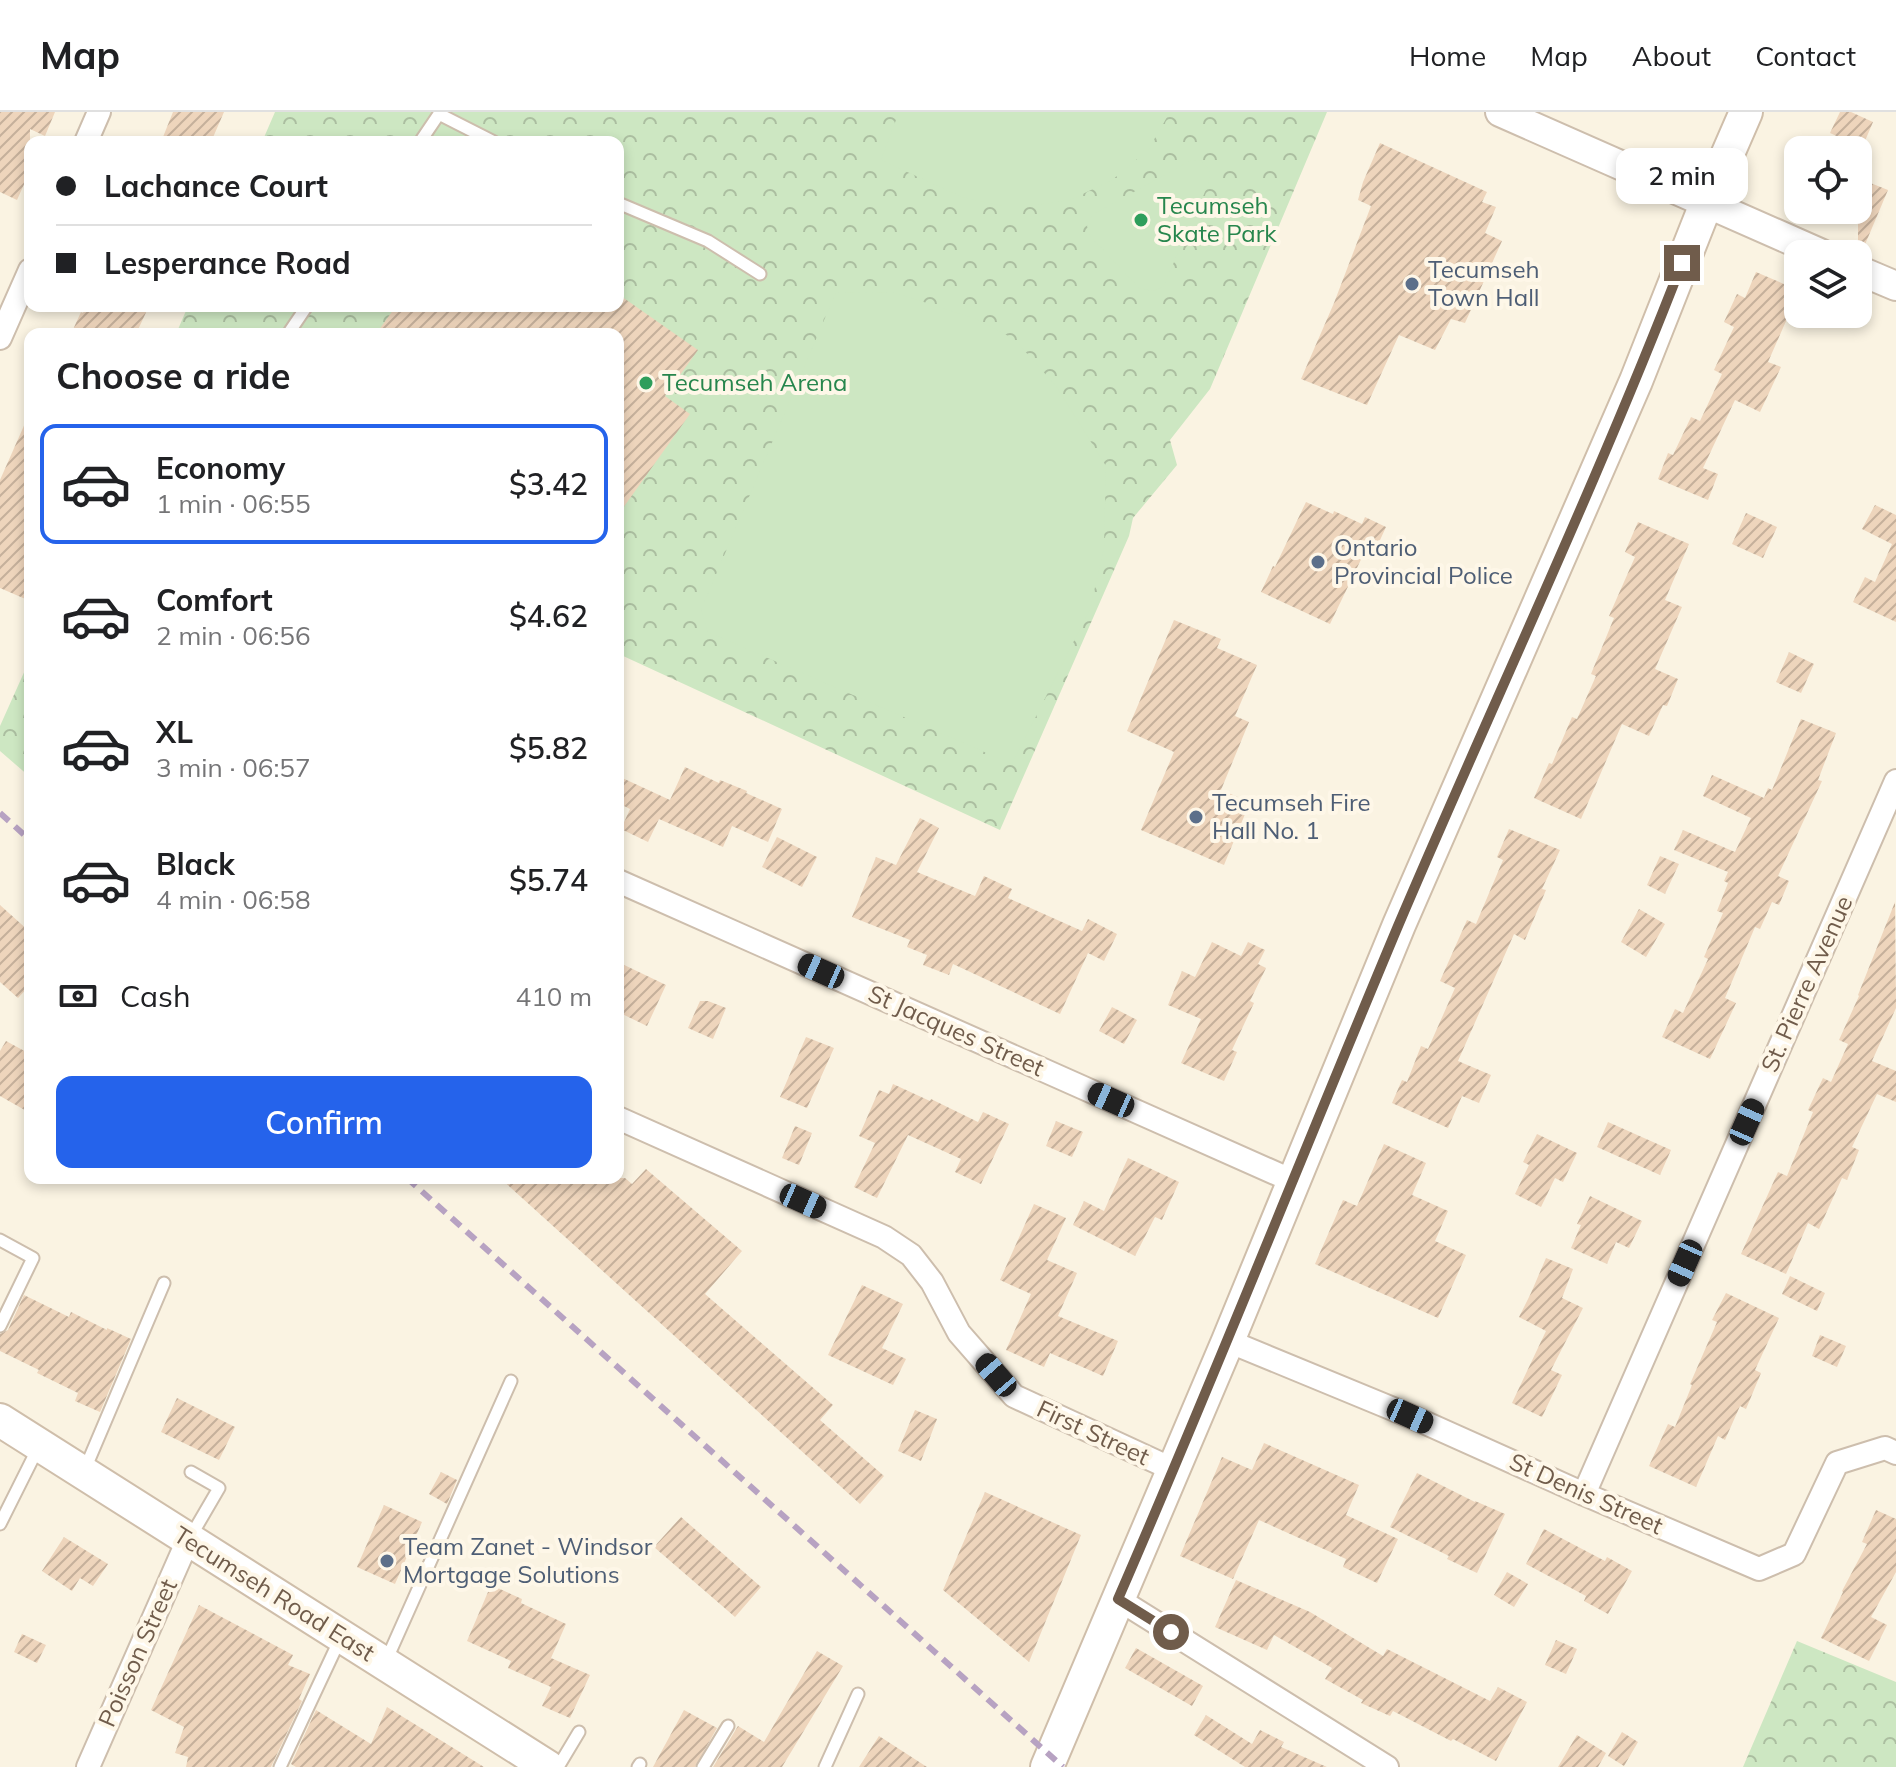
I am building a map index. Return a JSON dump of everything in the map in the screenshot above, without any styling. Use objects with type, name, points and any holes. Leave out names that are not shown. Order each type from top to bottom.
[{"type":"main road","points":[[1047,1767],[1228,1341],[1405,912],[1636,381],[1746,112]]},
{"type":"main road","name":"Tecumseh Road East","points":[[0,1420],[543,1765]]},
{"type":"street","points":[[89,136],[99,112]]},
{"type":"street","points":[[1500,112],[1790,240]]},
{"type":"street","points":[[1872,276],[1896,286]]},
{"type":"street","points":[[0,338],[24,284]]},
{"type":"street","name":"St. Pierre Avenue","points":[[1584,1494],[1896,781]]},
{"type":"street","name":"St Jacques Street","points":[[624,884],[1293,1181]]},
{"type":"street","name":"First Street","points":[[624,1121],[884,1237],[911,1255],[932,1282],[959,1333],[1014,1396],[1172,1469]]},
{"type":"street","name":"St Denis Street","points":[[1228,1341],[1410,1416],[1759,1569],[1794,1554],[1837,1463],[1885,1448],[1896,1453]]},
{"type":"street","name":"Poisson Street","points":[[88,1767],[188,1540]]},
{"type":"street","points":[[1118,1599],[1387,1767]]},
{"type":"lane","points":[[424,136],[439,114],[482,136]]},
{"type":"lane","points":[[624,206],[708,241],[760,274]]},
{"type":"lane","points":[[0,1240],[33,1258],[0,1326]]},
{"type":"lane","points":[[83,1474],[164,1283]]},
{"type":"lane","points":[[385,1664],[511,1381]]},
{"type":"lane","points":[[0,1524],[39,1445]]},
{"type":"lane","points":[[188,1540],[219,1488],[191,1472]]},
{"type":"lane","points":[[280,1767],[341,1636]]},
{"type":"lane","points":[[825,1767],[858,1694]]},
{"type":"lane","points":[[703,1767],[728,1726]]},
{"type":"lane","points":[[543,1765],[579,1732]]},
{"type":"green space","points":[[275,112],[1327,112],[1210,389],[1170,440],[1177,465],[1133,518],[1129,536],[1000,830],[624,656],[624,328],[179,328],[185,312],[624,312],[624,136],[265,136]]},
{"type":"green space","points":[[899,112],[1170,112],[1148,150],[1112,180],[1070,200],[1030,206],[1002,206],[962,197],[881,160]]},
{"type":"green space","name":"Tecumseh Skate Park","points":[[1200,160],[1209,171],[1208,185],[1163,287],[1153,291],[1139,288],[1090,236],[1087,226],[1092,215],[1190,161]]},
{"type":"green space","points":[[836,292],[896,293],[976,319],[1014,339],[1056,386],[1106,466],[1104,548],[1090,609],[1012,764],[708,632],[701,610]]},
{"type":"green space","points":[[24,672],[24,772],[0,751],[0,726]]},
{"type":"green space","points":[[1797,1641],[1896,1682],[1896,1767],[1743,1767]]},
{"type":"building","points":[[0,112],[55,112],[45,136],[30,129],[30,136],[24,136],[24,184],[17,200],[0,192]]},
{"type":"building","points":[[173,112],[224,112],[214,136],[163,136]]},
{"type":"building","points":[[1840,112],[1851,112],[1873,122],[1867,136],[1836,136],[1830,133]]},
{"type":"building","name":"Tecumseh Town Hall","points":[[1380,143],[1487,192],[1482,202],[1496,207],[1485,233],[1502,241],[1465,323],[1451,319],[1435,350],[1399,335],[1367,405],[1301,379],[1371,206],[1358,200]]},
{"type":"building","points":[[1872,184],[1888,190],[1867,240],[1858,240],[1858,224],[1872,224]]},
{"type":"building","points":[[1756,272],[1784,284],[1784,326],[1768,362],[1781,367],[1760,412],[1735,400],[1703,468],[1718,474],[1708,500],[1658,479],[1668,453],[1673,455],[1691,417],[1700,421],[1722,374],[1714,370],[1734,327],[1724,322],[1737,294],[1745,298]]},
{"type":"building","name":"Tecumseh Arena","points":[[624,298],[698,350],[665,396],[690,414],[624,507],[624,328],[380,328],[392,312],[624,312]]},
{"type":"building","points":[[146,312],[139,328],[74,328],[83,313]]},
{"type":"building","points":[[24,426],[24,598],[0,588],[0,480]]},
{"type":"building","name":"Ontario Provincial Police","points":[[1306,502],[1362,524],[1365,517],[1386,527],[1375,551],[1367,547],[1330,624],[1261,592]]},
{"type":"building","points":[[1875,505],[1896,515],[1896,622],[1853,602],[1865,577],[1875,582],[1892,544],[1862,529]]},
{"type":"building","points":[[1746,513],[1777,527],[1763,558],[1732,544]]},
{"type":"building","points":[[1638,522],[1689,544],[1665,600],[1682,607],[1655,669],[1678,679],[1667,706],[1663,705],[1649,736],[1622,724],[1581,819],[1534,798],[1572,717],[1577,719],[1596,676],[1591,674],[1614,618],[1609,616],[1635,557],[1625,552]]},
{"type":"building","points":[[1174,620],[1221,639],[1217,648],[1257,665],[1235,716],[1249,722],[1221,790],[1250,802],[1224,865],[1141,830],[1174,752],[1127,731]]},
{"type":"building","points":[[1789,652],[1814,664],[1801,693],[1776,682]]},
{"type":"building","points":[[1801,719],[1836,733],[1818,780],[1822,781],[1778,876],[1789,881],[1779,905],[1772,902],[1760,929],[1755,927],[1725,998],[1736,1003],[1710,1059],[1662,1037],[1675,1009],[1683,1013],[1708,959],[1704,957],[1723,913],[1717,911],[1728,883],[1724,881],[1728,872],[1674,850],[1683,830],[1735,852],[1751,818],[1703,796],[1712,775],[1764,798],[1768,788],[1772,790]]},
{"type":"building","points":[[685,767],[719,783],[720,780],[747,791],[782,809],[768,842],[732,826],[723,847],[659,819],[648,842],[624,830],[630,809],[624,806],[624,779],[670,800]]},
{"type":"building","points":[[920,818],[939,828],[917,872],[975,896],[984,876],[1012,889],[1008,898],[1082,931],[1088,919],[1117,934],[1104,961],[1088,953],[1060,1014],[953,964],[949,975],[923,965],[927,955],[907,947],[910,940],[852,917],[876,857],[896,865]]},
{"type":"building","points":[[1509,829],[1560,850],[1542,889],[1546,890],[1525,940],[1514,934],[1458,1061],[1491,1075],[1479,1103],[1462,1096],[1448,1128],[1392,1103],[1402,1080],[1407,1082],[1421,1046],[1428,1049],[1455,988],[1440,981],[1467,920],[1476,924],[1503,860],[1497,857]]},
{"type":"building","points":[[777,837],[817,857],[802,887],[762,867]]},
{"type":"building","points":[[1660,856],[1679,864],[1665,894],[1647,885]]},
{"type":"building","points":[[1895,902],[1896,1008],[1872,1061],[1896,1071],[1896,1102],[1877,1094],[1852,1147],[1859,1150],[1847,1180],[1842,1178],[1819,1229],[1808,1223],[1786,1274],[1741,1254],[1778,1172],[1787,1176],[1813,1112],[1808,1110],[1823,1078],[1831,1082],[1848,1044],[1839,1040]]},
{"type":"building","points":[[0,905],[24,927],[24,992],[18,998],[0,982]]},
{"type":"building","points":[[1639,909],[1665,924],[1646,957],[1621,942]]},
{"type":"building","points":[[1212,942],[1241,956],[1248,942],[1265,950],[1258,964],[1266,968],[1250,1001],[1254,1003],[1232,1050],[1237,1052],[1224,1081],[1181,1063],[1201,1019],[1168,1005],[1182,971],[1195,977]]},
{"type":"building","points":[[624,965],[666,985],[647,1026],[624,1015]]},
{"type":"building","points":[[700,1001],[726,1008],[713,1039],[688,1028]]},
{"type":"building","points":[[1112,1007],[1137,1020],[1124,1044],[1099,1031]]},
{"type":"building","points":[[806,1037],[834,1048],[807,1108],[780,1097]]},
{"type":"building","points":[[6,1041],[24,1051],[24,1110],[0,1096],[0,1051]]},
{"type":"building","points":[[893,1084],[978,1122],[983,1112],[1009,1124],[981,1184],[955,1172],[961,1159],[908,1135],[877,1198],[854,1187],[875,1143],[859,1136],[879,1090],[889,1094]]},
{"type":"building","points":[[1056,1121],[1083,1132],[1072,1157],[1046,1146]]},
{"type":"building","points":[[1608,1122],[1671,1150],[1660,1175],[1597,1147]]},
{"type":"building","points":[[795,1126],[812,1133],[799,1165],[782,1158]]},
{"type":"building","points":[[1537,1134],[1577,1153],[1563,1182],[1555,1178],[1541,1207],[1515,1194],[1529,1165],[1523,1162]]},
{"type":"building","points":[[1384,1144],[1426,1163],[1412,1195],[1448,1211],[1435,1241],[1466,1255],[1438,1318],[1315,1264],[1343,1200],[1357,1206]]},
{"type":"building","points":[[1128,1158],[1179,1182],[1162,1220],[1155,1217],[1135,1256],[1073,1225],[1084,1201],[1104,1211]]},
{"type":"building","points":[[646,1169],[742,1251],[705,1294],[833,1405],[820,1420],[884,1476],[860,1504],[507,1184],[624,1184],[625,1178],[632,1184]]},
{"type":"building","points":[[1590,1196],[1642,1221],[1629,1248],[1616,1242],[1607,1264],[1571,1248],[1581,1225],[1577,1224]]},
{"type":"building","points":[[1034,1204],[1066,1218],[1047,1260],[1077,1273],[1058,1316],[1118,1341],[1103,1376],[1050,1353],[1044,1367],[1006,1350],[1031,1294],[1000,1280]]},
{"type":"building","points":[[1546,1258],[1573,1269],[1562,1298],[1583,1308],[1551,1370],[1562,1375],[1542,1417],[1512,1403],[1546,1331],[1519,1317]]},
{"type":"building","points":[[1790,1276],[1825,1293],[1817,1311],[1782,1294]]},
{"type":"building","points":[[862,1285],[903,1304],[882,1348],[906,1359],[893,1385],[828,1355]]},
{"type":"building","points":[[1726,1293],[1779,1318],[1755,1370],[1761,1373],[1746,1409],[1740,1406],[1725,1440],[1718,1436],[1696,1487],[1649,1466],[1668,1424],[1675,1427],[1717,1322],[1712,1320]]},
{"type":"building","points":[[24,1295],[69,1317],[71,1312],[131,1339],[100,1412],[75,1401],[78,1393],[0,1351],[0,1334],[8,1330]]},
{"type":"building","points":[[1820,1335],[1846,1346],[1837,1367],[1812,1356]]},
{"type":"building","points":[[177,1398],[235,1427],[219,1460],[161,1432]]},
{"type":"building","points":[[915,1410],[937,1419],[921,1461],[898,1451]]},
{"type":"building","points":[[1264,1443],[1359,1485],[1346,1515],[1398,1539],[1377,1583],[1343,1567],[1346,1559],[1259,1520],[1233,1579],[1180,1556],[1222,1457],[1252,1470]]},
{"type":"building","points":[[441,1472],[457,1480],[447,1504],[429,1494]]},
{"type":"building","points":[[1417,1473],[1505,1514],[1477,1573],[1390,1527]]},
{"type":"building","points":[[985,1492],[1081,1535],[1029,1662],[943,1590]]},
{"type":"building","points":[[384,1505],[422,1522],[395,1584],[357,1567]]},
{"type":"building","points":[[1876,1510],[1896,1519],[1896,1572],[1871,1617],[1887,1625],[1869,1661],[1821,1638],[1867,1544],[1862,1542]]},
{"type":"building","points":[[681,1517],[761,1587],[735,1617],[654,1547]]},
{"type":"building","points":[[1544,1529],[1605,1561],[1607,1557],[1632,1571],[1608,1614],[1584,1601],[1586,1596],[1526,1564]]},
{"type":"building","points":[[64,1537],[108,1564],[93,1586],[80,1578],[72,1591],[42,1571]]},
{"type":"building","points":[[1507,1572],[1528,1584],[1514,1607],[1494,1595]]},
{"type":"building","points":[[1236,1580],[1310,1612],[1383,1656],[1387,1649],[1490,1701],[1498,1687],[1527,1702],[1496,1761],[1393,1711],[1390,1716],[1361,1703],[1363,1700],[1325,1679],[1332,1668],[1274,1635],[1267,1650],[1215,1627]]},
{"type":"building","points":[[491,1585],[566,1624],[551,1658],[590,1675],[570,1718],[542,1706],[551,1687],[508,1668],[511,1661],[467,1641]]},
{"type":"building","points":[[199,1605],[293,1655],[288,1665],[310,1674],[299,1699],[302,1701],[271,1767],[186,1767],[188,1757],[175,1753],[184,1727],[151,1710]]},
{"type":"building","points":[[22,1634],[46,1645],[37,1663],[14,1652]]},
{"type":"building","points":[[1556,1640],[1577,1649],[1566,1674],[1545,1665]]},
{"type":"building","points":[[1136,1648],[1203,1686],[1192,1706],[1125,1668]]},
{"type":"building","points":[[817,1651],[843,1666],[782,1767],[713,1767],[738,1726],[764,1742]]},
{"type":"building","points":[[387,1707],[484,1767],[296,1767],[291,1764],[316,1710],[371,1744]]},
{"type":"building","points":[[684,1710],[717,1728],[695,1767],[653,1767]]},
{"type":"building","points":[[1206,1715],[1252,1744],[1260,1730],[1284,1742],[1281,1747],[1327,1767],[1245,1767],[1194,1735]]},
{"type":"building","points":[[1622,1732],[1638,1742],[1624,1766],[1608,1756]]},
{"type":"building","points":[[1577,1735],[1606,1753],[1598,1767],[1558,1767]]},
{"type":"building","points":[[879,1736],[927,1767],[859,1767]]},
{"type":"railway","points":[[0,813],[24,835]]},
{"type":"railway","points":[[414,1184],[1063,1767]]},
{"type":"place","name":"Tecumseh Skate Park","points":[[1141,220]]},
{"type":"place","name":"Tecumseh Town Hall","points":[[1412,284]]},
{"type":"place","name":"Tecumseh Arena","points":[[646,383]]},
{"type":"place","name":"Ontario Provincial Police","points":[[1318,562]]},
{"type":"place","name":"Tecumseh Fire Hall No. 1","points":[[1196,817]]},
{"type":"place","name":"Team Zanet - Windsor Mortgage Solutions","points":[[387,1561]]},
{"type":"route","points":[[1171,1632],[1118,1599],[1399,925],[1636,381],[1682,263]]}]
